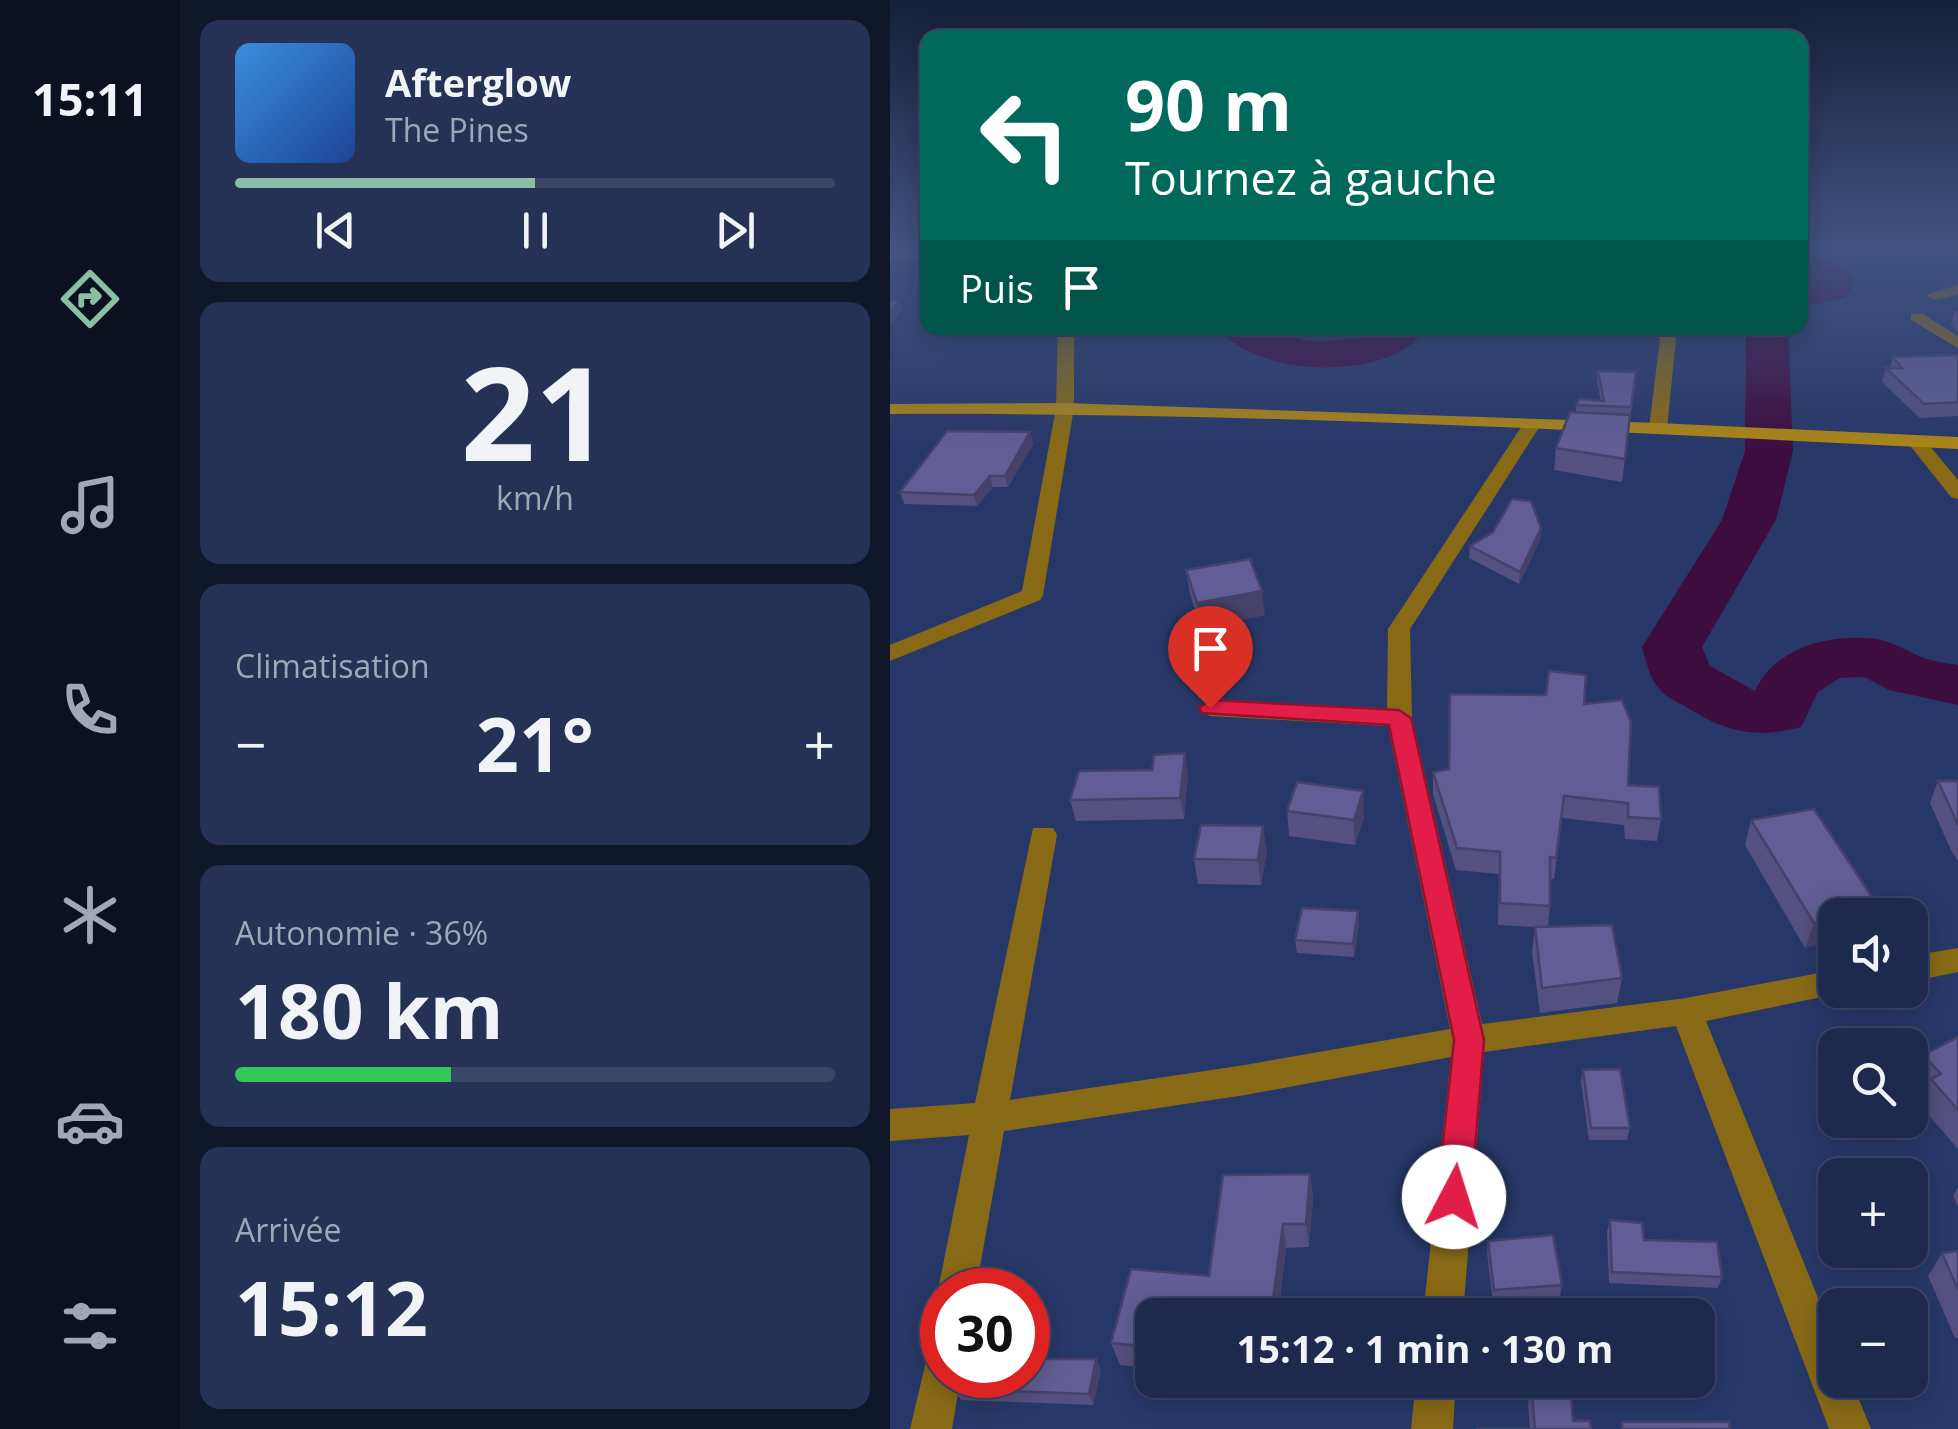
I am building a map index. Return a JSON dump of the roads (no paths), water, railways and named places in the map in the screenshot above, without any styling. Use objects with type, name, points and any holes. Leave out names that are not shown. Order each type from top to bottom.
[{"type":"street","points":[[1918,317],[1958,343]]},
{"type":"street","points":[[890,654],[1032,595],[1065,408],[1066,335]]},
{"type":"street","points":[[1658,428],[1666,335]]},
{"type":"street","points":[[890,409],[1065,408],[1658,428],[1958,443]]},
{"type":"street","points":[[1444,1298],[1469,1040],[1399,718],[1399,629],[1532,426]]},
{"type":"street","points":[[1917,443],[1958,493]]},
{"type":"street","points":[[1210,708],[1399,718]]},
{"type":"street","points":[[961,1268],[1043,835]]},
{"type":"street","points":[[1928,966],[1958,960]]},
{"type":"street","points":[[890,1125],[990,1118],[1245,1080],[1469,1040],[1686,1012],[1818,986]]},
{"type":"street","points":[[1686,1012],[1850,1429]]},
{"type":"street","points":[[931,1429],[936,1398]]},
{"type":"street","points":[[1432,1429],[1435,1398]]},
{"type":"waterway","points":[[1255,335],[1290,350],[1321,355],[1379,347],[1399,335]]},
{"type":"waterway","points":[[1767,335],[1769,451],[1749,520],[1672,647],[1683,677],[1740,712],[1778,712],[1791,681],[1827,659],[1875,658],[1911,676],[1958,685]]}]
